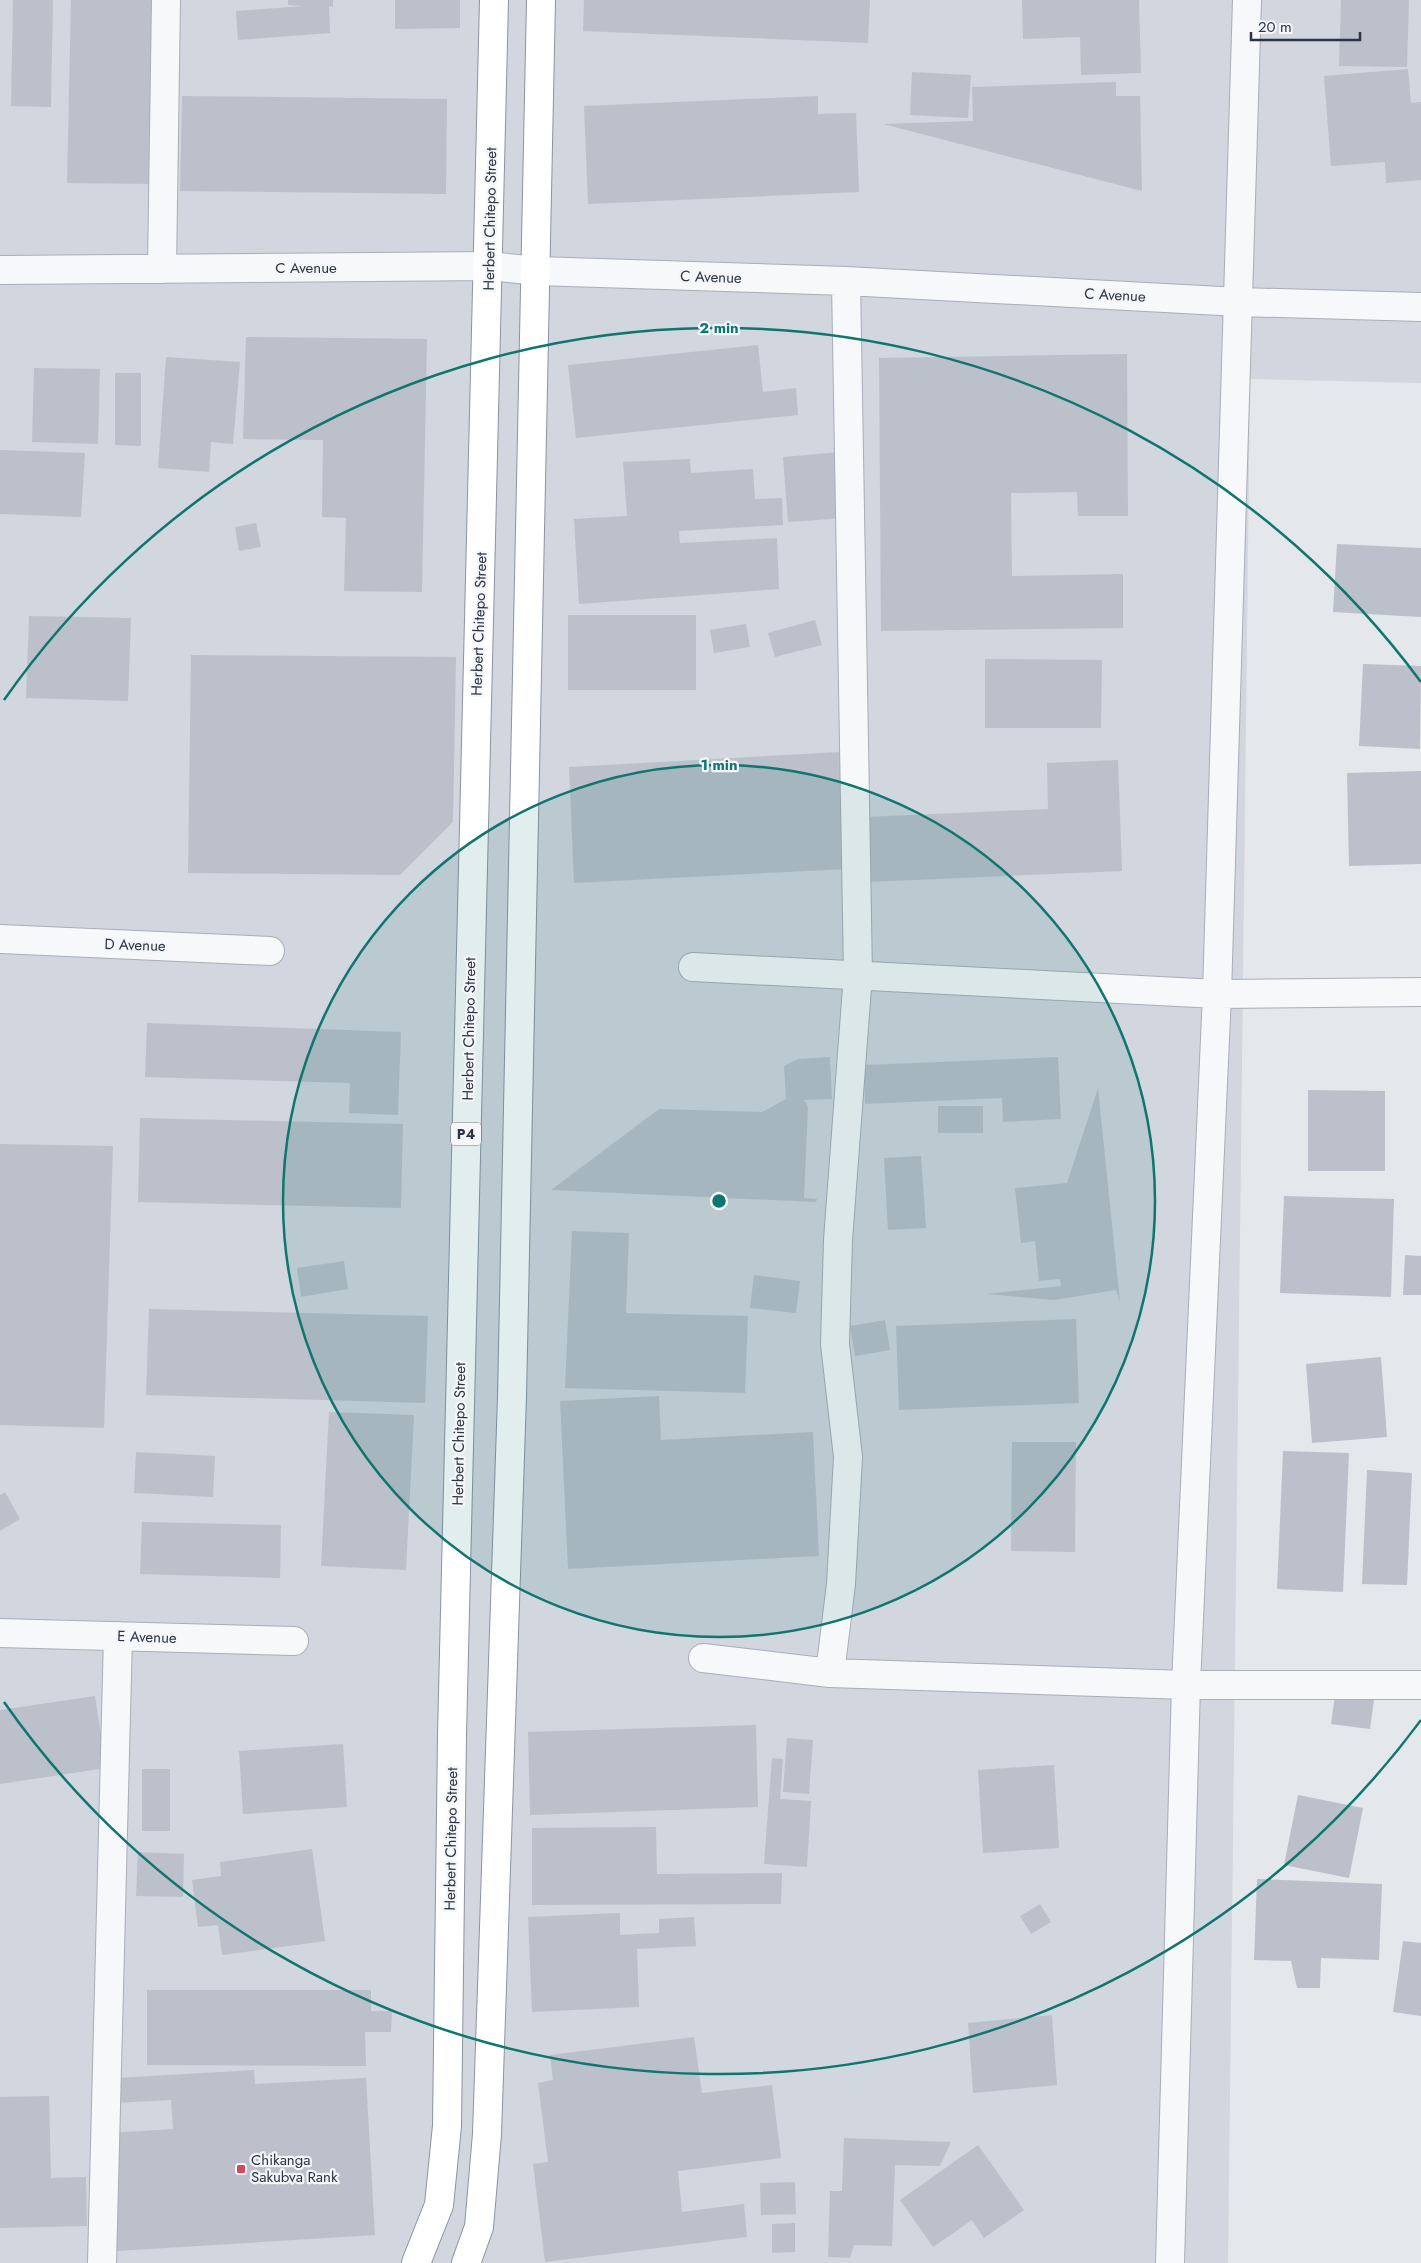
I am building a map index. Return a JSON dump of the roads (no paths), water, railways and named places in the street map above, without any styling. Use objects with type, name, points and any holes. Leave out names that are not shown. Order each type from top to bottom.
[{"type":"highway","name":"Herbert Chitepo Street","points":[[416,2263],[439,2205],[447,2126],[459,1457],[494,0]]},
{"type":"highway","points":[[466,2263],[479,2227],[487,2124],[511,1407],[520,937],[537,271],[541,0]]},
{"type":"street","points":[[162,269],[166,0]]},
{"type":"street","points":[[1170,2263],[1186,1685],[1217,994],[1247,0]]},
{"type":"street","name":"C Avenue","points":[[0,270],[489,266],[537,271],[846,281],[1239,302],[1421,307]]},
{"type":"street","points":[[830,1673],[840,1584],[848,1457],[835,1344],[838,1240],[858,974],[846,281]]},
{"type":"street","name":"D Avenue","points":[[0,939],[270,951]]},
{"type":"street","points":[[693,967],[1217,994],[1421,992]]},
{"type":"street","name":"E Avenue","points":[[0,1632],[294,1641]]},
{"type":"street","points":[[102,2263],[118,1636]]},
{"type":"street","points":[[703,1658],[830,1673],[1186,1685],[1421,1685]]},
{"type":"place","name":"Chikanga Sakubva Rank","points":[[241,2169]]}]
